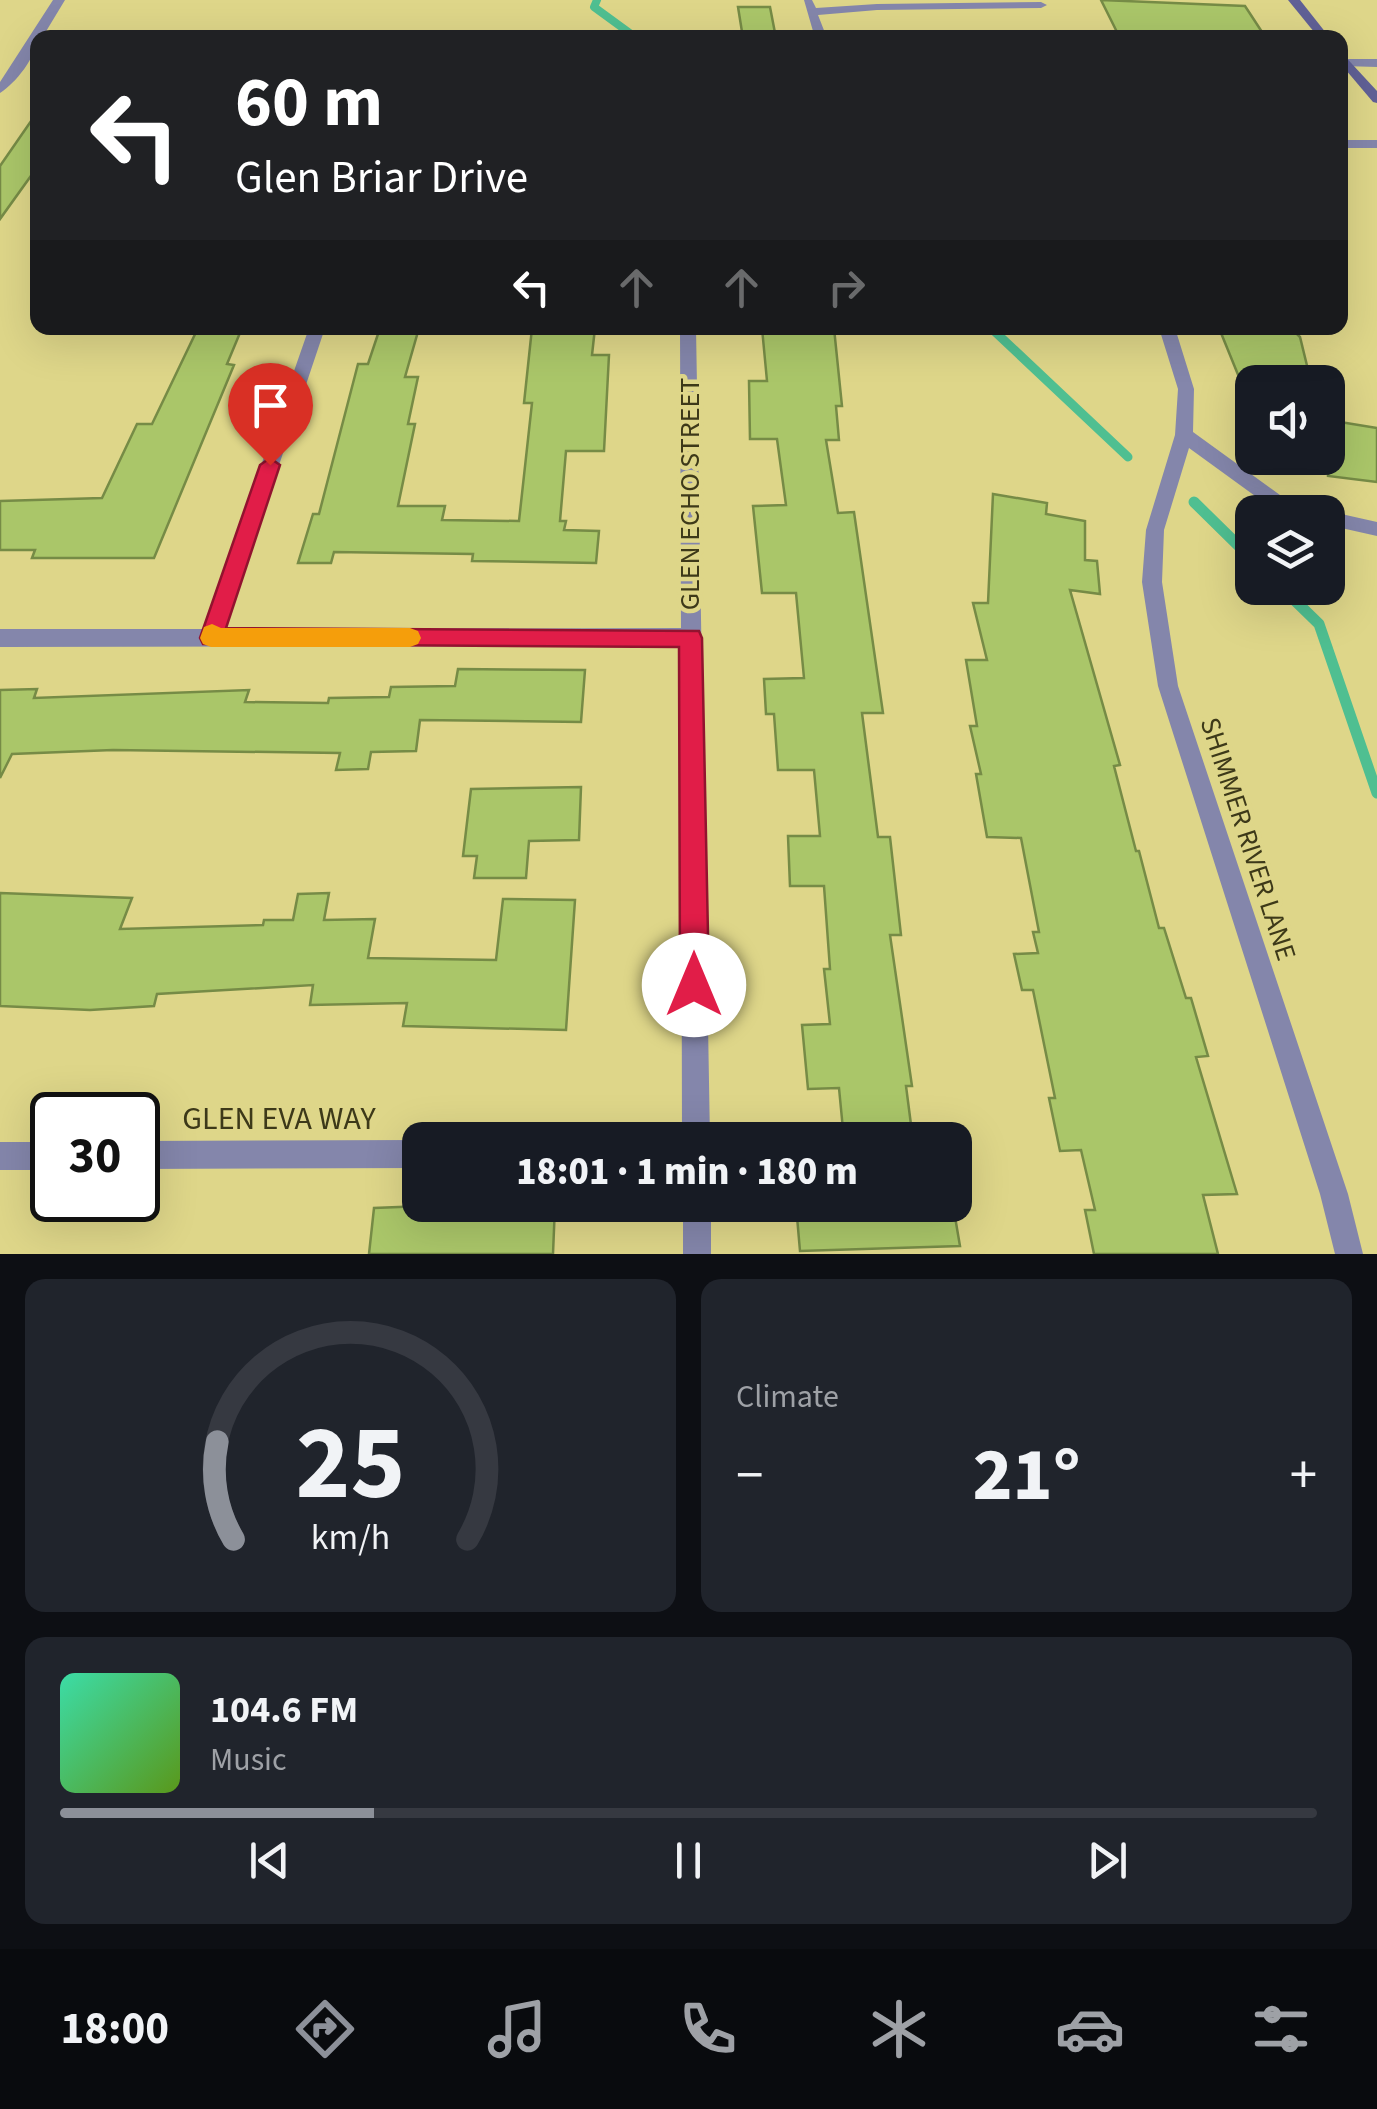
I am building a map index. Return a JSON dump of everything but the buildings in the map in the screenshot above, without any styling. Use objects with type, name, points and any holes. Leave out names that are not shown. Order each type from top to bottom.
[{"type":"street","points":[[41,30],[59,0]]},
{"type":"street","points":[[1294,0],[1319,30]]},
{"type":"street","points":[[819,30],[810,6],[1041,5]]},
{"type":"street","points":[[0,88],[30,48]]},
{"type":"street","points":[[1348,59],[1377,63]]},
{"type":"street","points":[[1348,64],[1377,99]]},
{"type":"street","points":[[16,71],[30,71]]},
{"type":"street","points":[[1348,144],[1377,144]]},
{"type":"street","points":[[211,638],[315,335]]},
{"type":"street","name":"GLEN ECHO STREET","points":[[688,335],[696,1122]]},
{"type":"street","name":"SHIMMER RIVER LANE","points":[[1169,335],[1186,389],[1184,436],[1155,530],[1152,582],[1168,686],[1334,1194],[1349,1254]]},
{"type":"street","points":[[1184,436],[1266,495]]},
{"type":"street","points":[[1345,522],[1377,529]]},
{"type":"street","points":[[0,638],[691,638]]},
{"type":"street","name":"GLEN EVA WAY","points":[[160,1155],[402,1154]]},
{"type":"street","points":[[0,1156],[30,1156]]},
{"type":"street","points":[[697,1222],[698,1254]]},
{"type":"waterway","points":[[597,0],[594,7],[626,30]]},
{"type":"waterway","points":[[998,335],[1128,457]]},
{"type":"waterway","points":[[1194,502],[1235,542]]},
{"type":"waterway","points":[[1299,605],[1319,624],[1377,793]]},
{"type":"slow traffic","points":[[212,634],[211,638],[410,638]]},
{"type":"route","points":[[270,465],[211,638],[691,638],[694,985]]}]
